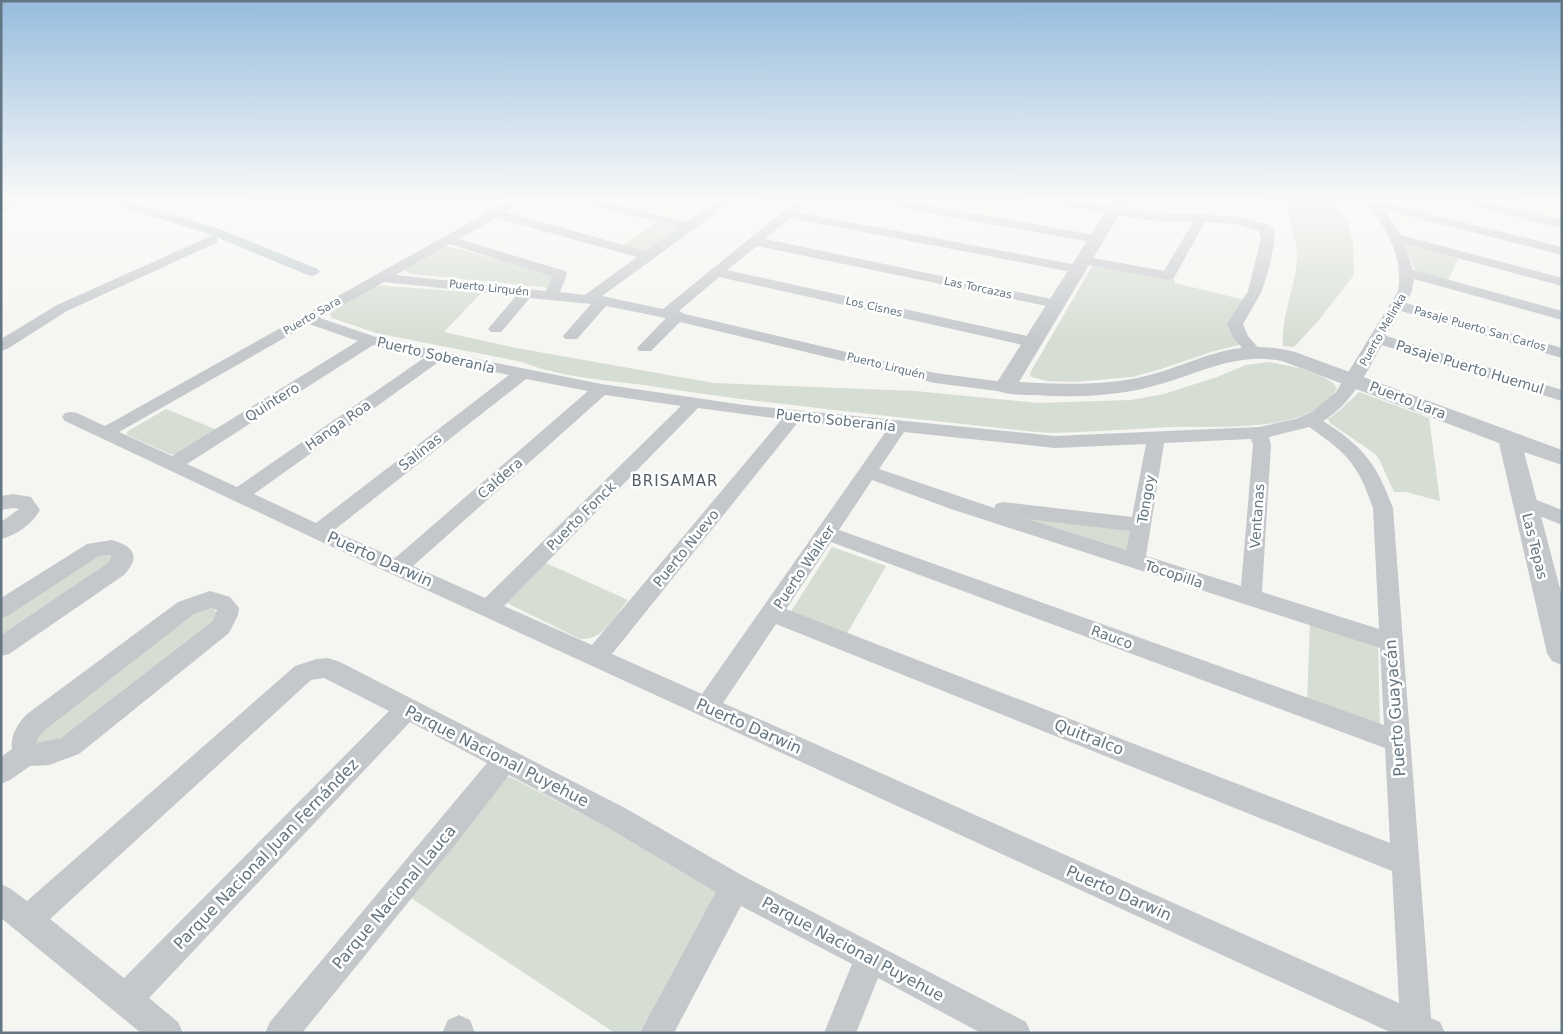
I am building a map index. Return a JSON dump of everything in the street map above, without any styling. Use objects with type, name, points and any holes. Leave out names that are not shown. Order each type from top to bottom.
[{"type":"street","points":[[1,346],[72,302],[192,248]]},
{"type":"street","name":"Puerto Sara","points":[[106,433],[431,248]]},
{"type":"street","points":[[474,248],[560,274],[552,295]]},
{"type":"street","points":[[621,248],[646,255]]},
{"type":"street","points":[[571,336],[596,299],[656,248]]},
{"type":"street","points":[[645,348],[672,314],[716,272],[745,248]]},
{"type":"street","name":"Las Torcazas","points":[[789,248],[1056,304]]},
{"type":"street","points":[[984,248],[1080,265],[1168,276],[1184,248]]},
{"type":"street","points":[[1005,387],[1090,248]]},
{"type":"street","points":[[1252,350],[1241,337],[1235,324],[1255,291],[1263,264],[1265,248]]},
{"type":"street","name":"Puerto Melinka","points":[[1354,380],[1398,305],[1408,282],[1400,248]]},
{"type":"street","points":[[1435,248],[1562,282]]},
{"type":"street","name":"Los Cisnes","points":[[716,272],[1032,342]]},
{"type":"street","points":[[1407,273],[1562,316]]},
{"type":"street","name":"Puerto Lirquén","points":[[379,277],[596,299],[672,314],[935,378],[1005,387],[1062,390],[1119,387],[1156,379],[1231,354],[1252,350]]},
{"type":"street","points":[[496,329],[527,292]]},
{"type":"street","name":"Pasaje Puerto San Carlos","points":[[1398,305],[1562,353]]},
{"type":"street","name":"Puerto Soberanía","points":[[308,319],[371,340],[437,356],[601,389],[694,404],[794,416],[1045,442],[1260,433],[1289,427],[1310,420],[1327,411],[1340,401],[1354,380]]},
{"type":"street","name":"Pasaje Puerto Huemul","points":[[1378,338],[1562,396]]},
{"type":"street","name":"Quintero","points":[[173,464],[371,340]]},
{"type":"street","name":"Puerto Lara","points":[[1252,350],[1277,352],[1562,458]]},
{"type":"street","name":"Hanga Roa","points":[[239,495],[437,356]]},
{"type":"street","name":"Salinas","points":[[318,532],[523,373]]},
{"type":"street","name":"Caldera","points":[[398,567],[601,389]]},
{"type":"street","name":"Puerto Fonck","points":[[488,608],[694,404]]},
{"type":"street","name":"Puerto Nuevo","points":[[597,656],[794,416]]},
{"type":"street","name":"Puerto Darwin","points":[[71,417],[318,532],[597,656],[1422,1030]]},
{"type":"street","name":"Puerto Guayacán","points":[[1310,420],[1348,445],[1360,456],[1376,488],[1383,508],[1404,862],[1422,1030]]},
{"type":"street","name":"Puerto Walker","points":[[707,707],[899,426]]},
{"type":"street","name":"Ventanas","points":[[1252,599],[1262,445],[1260,433]]},
{"type":"street","name":"Tongoy","points":[[1135,561],[1156,437]]},
{"type":"street","name":"Las Tepas","points":[[1509,438],[1524,502],[1552,575],[1560,638]]},
{"type":"street","name":"Tocopilla","points":[[868,472],[958,504],[1391,642]]},
{"type":"street","points":[[1,503],[24,502],[30,510],[22,519],[1,532]]},
{"type":"street","points":[[1524,502],[1562,518]]},
{"type":"street","name":"Tocopilla","points":[[958,504],[1141,525]]},
{"type":"street","name":"Rauco","points":[[827,532],[1397,740]]},
{"type":"street","points":[[1,608],[94,549],[112,547],[123,553],[122,562],[116,569],[1,647]]},
{"type":"street","points":[[1,772],[26,754],[45,755],[59,752],[70,746],[221,626],[229,610],[228,606],[223,602],[210,599],[186,608],[36,722],[27,733],[23,743],[26,754]]},
{"type":"street","name":"Quitralco","points":[[773,613],[1404,862]]},
{"type":"street","name":"Parque Nacional Puyehue","points":[[27,920],[303,673],[317,668],[332,669],[615,817],[735,887],[1015,1033]]},
{"type":"street","name":"Parque Nacional Juan Fernández","points":[[126,999],[407,709]]},
{"type":"street","name":"Parque Nacional Lauca","points":[[281,1033],[448,832],[505,760]]},
{"type":"street","points":[[656,1033],[735,887]]},
{"type":"street","points":[[1,899],[167,1033]]},
{"type":"street","points":[[840,1033],[870,958]]},
{"type":"shaded area","points":[[439,248],[456,248],[552,273],[552,288],[411,274],[405,271],[405,269]]},
{"type":"shaded area","points":[[630,248],[649,248],[644,252]]},
{"type":"shaded area","points":[[1297,248],[1353,248],[1354,275],[1318,321],[1294,347],[1283,346],[1283,334],[1296,268]]},
{"type":"shaded area","points":[[1406,248],[1425,248],[1459,257],[1447,283],[1416,273]]},
{"type":"shaded area","points":[[1094,263],[1175,280],[1175,283],[1245,300],[1239,345],[1132,377],[1074,382],[1047,381],[1031,377],[1030,373]]},
{"type":"shaded area","points":[[374,285],[481,293],[444,332],[516,348],[714,383],[915,391],[1038,403],[1131,400],[1164,394],[1217,377],[1246,365],[1270,362],[1299,368],[1323,377],[1337,388],[1325,403],[1307,414],[1285,421],[1260,425],[1050,433],[1026,431],[795,406],[572,376],[522,362],[376,333],[332,318],[330,314],[332,312]]},
{"type":"shaded area","points":[[1359,392],[1429,418],[1440,501],[1406,492],[1394,492],[1379,459],[1374,453],[1330,423],[1328,419]]},
{"type":"shaded area","points":[[166,409],[220,431],[177,455],[170,454],[127,435],[127,432],[130,430]]},
{"type":"shaded area","points":[[992,511],[1133,531],[1129,549],[1123,551]]},
{"type":"shaded area","points":[[832,547],[886,566],[845,637],[790,613]]},
{"type":"shaded area","points":[[109,552],[116,558],[1,641],[1,613],[88,555]]},
{"type":"shaded area","points":[[546,563],[628,600],[602,632],[588,639],[580,639],[509,604],[508,601]]},
{"type":"shaded area","points":[[213,608],[218,614],[216,624],[68,739],[42,745],[36,742],[36,730],[191,610]]},
{"type":"shaded area","points":[[1310,622],[1378,643],[1380,727],[1307,703]]},
{"type":"shaded area","points":[[510,777],[615,831],[715,889],[717,894],[643,1033],[615,1033],[405,894],[503,778]]},
{"type":"waterway","points":[[255,248],[313,272]]},
{"type":"district","name":"BRISAMAR","points":[[675,481]]}]
